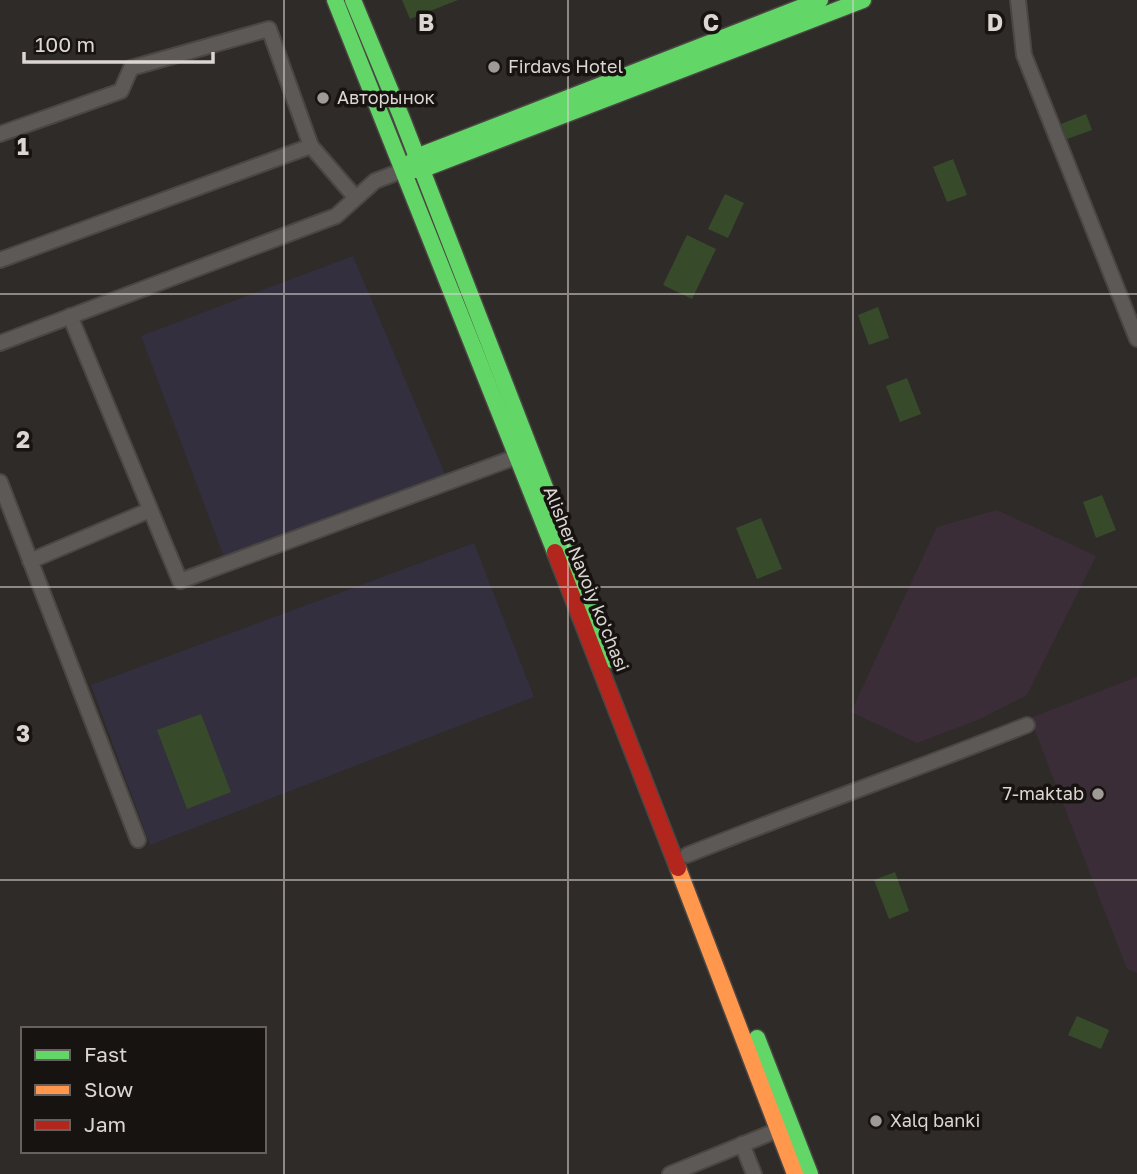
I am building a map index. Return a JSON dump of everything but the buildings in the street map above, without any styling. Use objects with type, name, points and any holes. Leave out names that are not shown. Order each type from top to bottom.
[{"type":"main road","name":"Alisher Navoiy ko'chasi","points":[[335,0],[516,457],[687,855],[795,1174]]},
{"type":"main road","name":"Alisher Navoiy ko'chasi","points":[[353,0],[419,164],[746,1027],[810,1174]]},
{"type":"main road","points":[[404,170],[820,0]]},
{"type":"main road","points":[[438,217],[436,186],[454,150],[863,0]]},
{"type":"main road","points":[[403,124],[424,138],[443,143],[454,150]]},
{"type":"street","points":[[1018,0],[1024,55],[1137,339]]},
{"type":"street","points":[[0,134],[121,91],[131,68],[269,29],[311,146],[355,197]]},
{"type":"street","points":[[0,260],[311,146]]},
{"type":"street","points":[[0,343],[336,216],[375,181],[404,170]]},
{"type":"street","points":[[71,316],[180,581],[516,457]]},
{"type":"street","points":[[0,482],[138,839]]},
{"type":"street","points":[[30,561],[150,510]]},
{"type":"street","points":[[687,855],[1027,725]]},
{"type":"street","points":[[670,1174],[778,1130]]},
{"type":"street","points":[[742,1144],[754,1174]]},
{"type":"shaded area","points":[[353,256],[445,474],[225,560],[141,336]]},
{"type":"shaded area","points":[[997,510],[1096,556],[1027,695],[980,719],[917,743],[851,712],[937,527]]},
{"type":"shaded area","points":[[474,543],[534,697],[150,845],[91,685]]},
{"type":"shaded area","name":"7-maktab","points":[[1137,677],[1137,973],[1127,969],[1030,718]]},
{"type":"green space","points":[[402,0],[458,0],[410,19]]},
{"type":"green space","points":[[1086,114],[1092,130],[1067,139],[1061,124]]},
{"type":"green space","points":[[953,159],[967,195],[947,202],[933,167]]},
{"type":"green space","points":[[725,194],[744,203],[728,238],[708,229]]},
{"type":"green space","points":[[687,235],[716,249],[692,299],[663,285]]},
{"type":"green space","points":[[878,307],[889,338],[869,345],[858,315]]},
{"type":"green space","points":[[907,378],[921,414],[900,422],[886,386]]},
{"type":"green space","points":[[1102,495],[1116,530],[1096,538],[1083,502]]},
{"type":"green space","points":[[761,518],[782,569],[757,579],[736,528]]},
{"type":"green space","points":[[201,714],[231,792],[187,809],[157,730]]},
{"type":"green space","points":[[895,872],[909,911],[889,919],[874,880]]},
{"type":"green space","points":[[1077,1016],[1109,1030],[1101,1049],[1068,1035]]},
{"type":"traffic: fast","points":[[335,0],[555,552]]},
{"type":"traffic: fast","points":[[353,0],[401,116],[612,660]]},
{"type":"traffic: fast","points":[[407,167],[416,157],[820,0]]},
{"type":"traffic: fast","points":[[409,170],[421,170],[863,0]]},
{"type":"traffic: fast","points":[[757,1038],[810,1174]]},
{"type":"traffic: slow","points":[[678,868],[795,1174]]},
{"type":"traffic: jam","points":[[555,552],[678,868]]},
{"type":"place","name":"Firdavs Hotel","points":[[494,67]]},
{"type":"place","name":"Авторынок","points":[[323,98]]},
{"type":"place","name":"7-maktab","points":[[1098,794]]},
{"type":"place","name":"Xalq banki","points":[[876,1121]]}]
